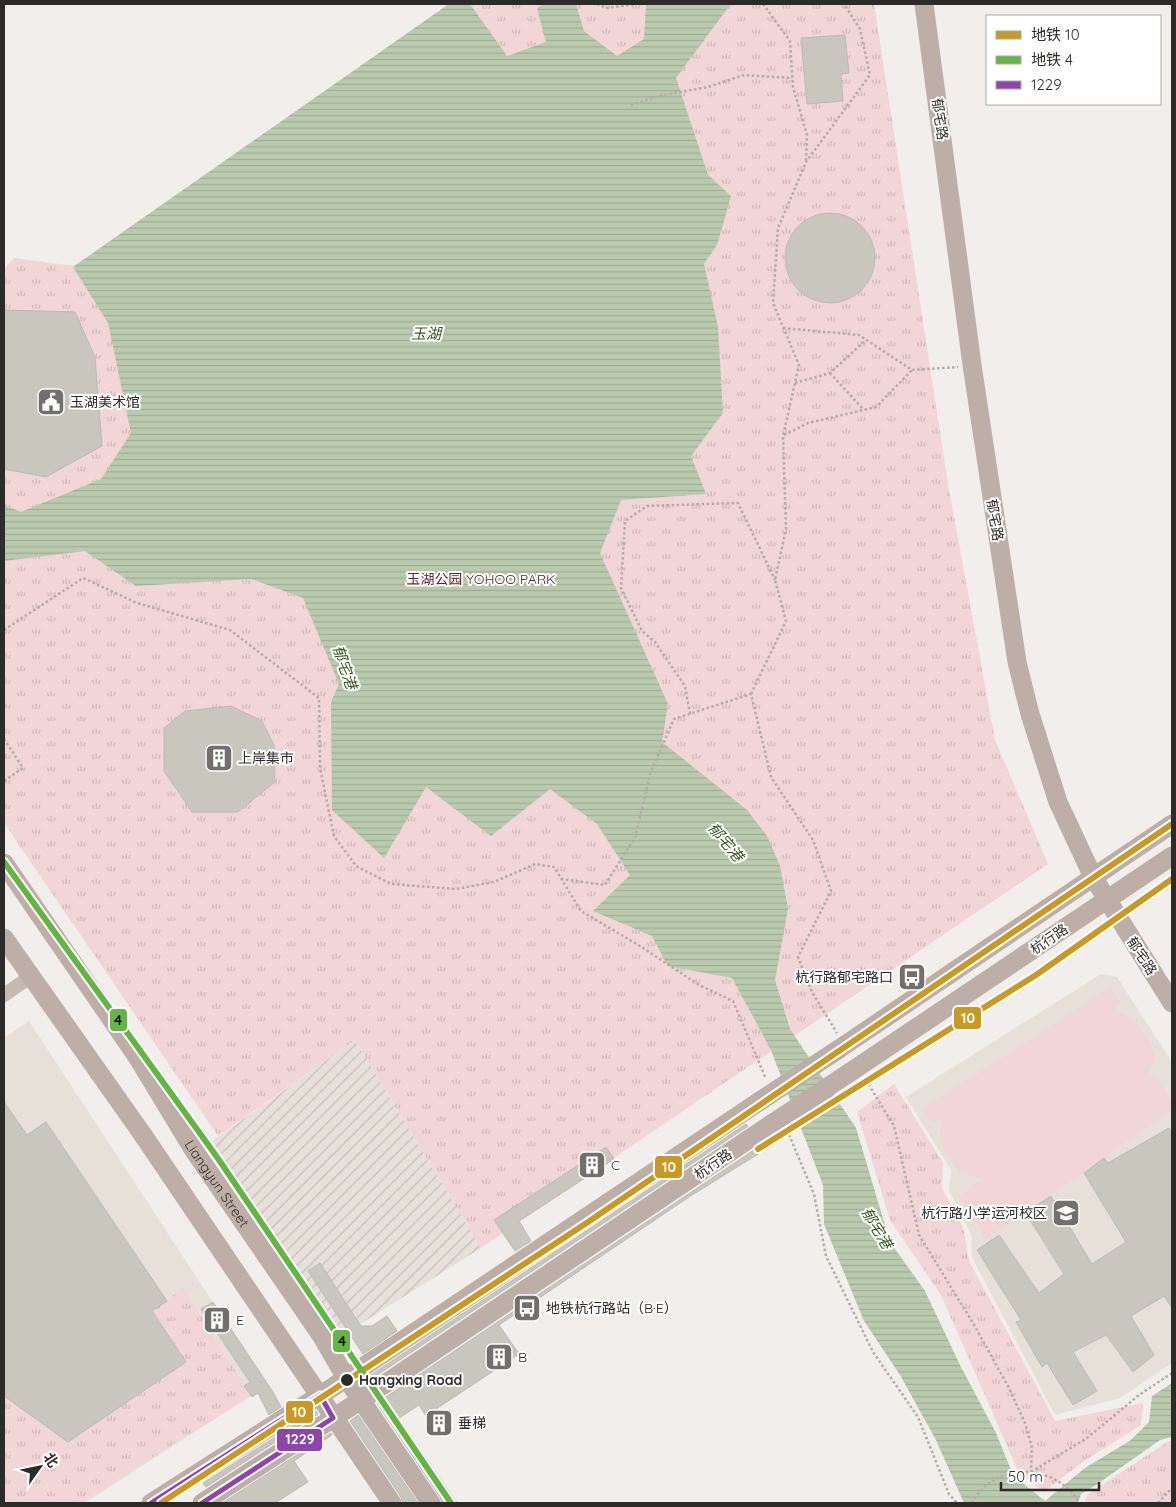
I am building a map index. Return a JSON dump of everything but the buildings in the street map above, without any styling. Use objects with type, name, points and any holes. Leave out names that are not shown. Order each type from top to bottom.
[{"type":"main road","name":"郁宅路","points":[[924,4],[972,365],[1017,662],[1030,714],[1058,802],[1106,901],[1172,1003]]},
{"type":"main road","name":"杭行路","points":[[152,1503],[346,1378],[1172,824]]},
{"type":"main road","name":"杭行路","points":[[202,1503],[778,1128],[854,1070],[1172,856]]},
{"type":"main road","name":"Liangyun Street","points":[[4,863],[138,1058],[193,1148],[321,1335],[360,1400],[431,1503]]},
{"type":"main road","points":[[4,938],[143,1135],[392,1503]]},
{"type":"street","points":[[4,995],[30,977]]},
{"type":"path","points":[[597,4],[607,8],[636,4]]},
{"type":"path","points":[[764,4],[790,41],[792,87],[807,135],[806,162]]},
{"type":"path","points":[[775,580],[786,529],[783,436],[798,365],[773,303],[778,228],[806,162],[870,75],[860,29],[844,4]]},
{"type":"path","points":[[631,104],[662,95],[708,87],[744,75],[792,78]]},
{"type":"path","points":[[783,328],[859,336],[912,370],[972,365]]},
{"type":"path","points":[[795,383],[830,373],[866,340]]},
{"type":"path","points":[[783,436],[808,423],[876,407],[912,370]]},
{"type":"path","points":[[830,373],[864,410]]},
{"type":"path","points":[[690,714],[684,686],[655,642],[642,631],[621,588],[626,521],[646,506],[738,504],[775,580],[786,621],[751,694],[771,777],[813,840],[831,891],[798,958],[812,992],[842,1047]]},
{"type":"path","points":[[4,630],[83,578],[137,603],[230,630],[319,698],[320,768],[334,836],[356,866],[391,884],[456,889],[494,882],[535,864],[554,868],[581,911],[640,946],[699,985],[733,1001],[768,1084]]},
{"type":"path","points":[[561,879],[605,885],[635,837],[651,771],[674,719],[751,694]]},
{"type":"path","points":[[4,739],[23,768],[4,781]]},
{"type":"path","points":[[854,1070],[894,1126],[919,1235],[973,1323],[1009,1388],[1032,1448],[1031,1472]]},
{"type":"path","points":[[778,1128],[814,1194],[826,1256],[873,1352],[918,1417],[949,1494],[957,1503]]},
{"type":"path","points":[[1031,1472],[1087,1438],[1139,1395],[1172,1373]]},
{"type":"path","points":[[972,1503],[981,1491],[1001,1477],[1012,1473],[1031,1472],[1059,1481],[1079,1503]]},
{"type":"path","points":[[1158,1503],[1172,1488]]},
{"type":"shaded area","name":"杭行路小学运河校区","points":[[1101,974],[1117,977],[1172,1062],[1172,1363],[1120,1398],[1055,1415],[972,1257],[971,1234],[949,1191],[951,1170],[906,1097]]},
{"type":"shaded area","points":[[29,1021],[267,1385],[85,1503],[4,1503],[4,1038]]},
{"type":"shaded area","points":[[355,1040],[481,1248],[338,1338],[208,1144]]},
{"type":"green space","name":"玉湖公园 YOHOO PARK","points":[[449,4],[874,4],[948,484],[995,740],[1048,864],[481,1248],[355,1040],[218,1136],[4,823],[4,269],[14,258],[74,266]]},
{"type":"green space","points":[[1111,987],[1121,1004],[1114,1009],[1136,1022],[1151,1045],[1155,1059],[1147,1075],[1155,1076],[1172,1102],[1172,1110],[986,1239],[959,1197],[981,1179],[960,1172],[945,1151],[940,1136],[941,1118],[932,1123],[923,1109]]},
{"type":"green space","points":[[894,1084],[943,1163],[942,1188],[963,1227],[969,1261],[1055,1421],[1143,1403],[1141,1425],[1081,1463],[1044,1492],[1018,1471],[941,1295],[890,1220],[857,1112]]},
{"type":"green space","points":[[183,1288],[251,1396],[79,1503],[4,1503],[4,1396],[68,1442],[152,1311]]},
{"type":"green space","points":[[1169,1441],[1172,1442],[1172,1502],[1084,1503],[1088,1494]]},
{"type":"water","name":"玉湖","points":[[449,4],[470,4],[507,56],[546,42],[537,8],[544,4],[576,4],[584,31],[617,56],[644,39],[646,4],[730,5],[676,78],[708,175],[731,196],[717,245],[704,264],[718,327],[723,413],[691,456],[706,494],[621,500],[600,553],[668,704],[662,742],[747,810],[767,836],[780,866],[788,909],[775,980],[790,1029],[856,1128],[890,1242],[925,1291],[960,1365],[996,1433],[1013,1475],[1045,1501],[1085,1468],[1131,1440],[1149,1422],[1152,1396],[1172,1383],[1172,1437],[1160,1440],[1081,1494],[1078,1503],[964,1503],[936,1440],[900,1375],[864,1321],[824,1224],[823,1185],[770,1048],[732,978],[668,966],[652,936],[593,911],[630,875],[597,824],[550,789],[491,836],[426,787],[384,858],[332,810],[331,702],[339,684],[303,598],[251,579],[136,586],[85,551],[4,561],[4,505],[21,512],[101,479],[131,433],[108,323],[73,267]]},
{"type":"metro line","name":"10","points":[[161,1503],[588,1222],[1172,824]]},
{"type":"metro line","name":"4","points":[[4,862],[217,1157],[451,1503]]},
{"type":"metro line","name":"10","points":[[758,1149],[1036,975],[1172,879]]},
{"type":"transit line","name":"1229","points":[[151,1503],[320,1395],[333,1418],[202,1503]]},
{"type":"place","name":"玉湖美术馆","points":[[51,402]]},
{"type":"place","name":"上岸集市","points":[[219,758]]},
{"type":"place","name":"杭行路郁宅路口","points":[[912,977]]},
{"type":"place","name":"C","points":[[592,1165]]},
{"type":"place","name":"杭行路小学运河校区","points":[[1066,1213]]},
{"type":"place","name":"地铁杭行路站（B·E）","points":[[527,1308]]},
{"type":"place","name":"E","points":[[217,1320]]},
{"type":"place","name":"B","points":[[499,1357]]},
{"type":"place","name":"Hangxing Road","points":[[347,1380]]},
{"type":"place","name":"垂梯","points":[[439,1423]]},
{"type":"water label","name":"郁宅港","points":[[345,667]]},
{"type":"water label","name":"郁宅港","points":[[726,842]]},
{"type":"water label","name":"郁宅港","points":[[877,1228]]}]
